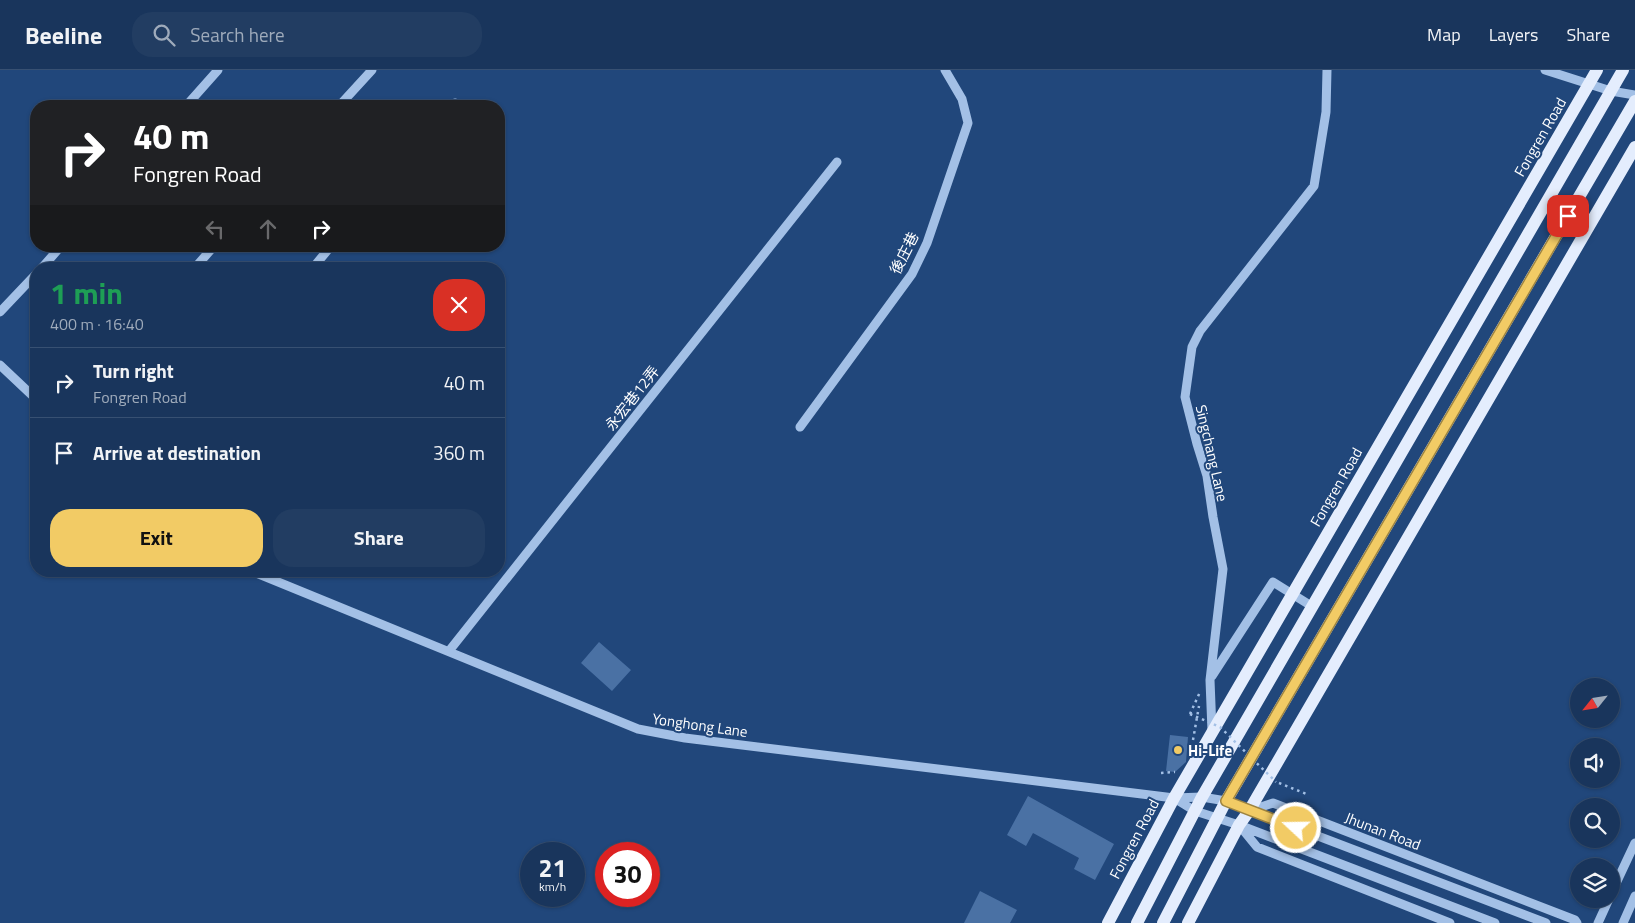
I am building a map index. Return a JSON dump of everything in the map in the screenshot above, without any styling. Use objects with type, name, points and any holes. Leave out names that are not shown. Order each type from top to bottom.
[{"type":"main road","name":"Fongren Road","points":[[1108,923],[1174,798],[1597,70]]},
{"type":"main road","points":[[1137,923],[1202,797],[1623,70]]},
{"type":"main road","points":[[1163,923],[1226,801],[1635,101]]},
{"type":"main road","points":[[1188,923],[1239,825],[1249,811],[1635,147]]},
{"type":"street","points":[[191,100],[218,70]]},
{"type":"street","points":[[344,100],[372,70]]},
{"type":"street","name":"後庄巷","points":[[800,427],[912,274],[927,243],[968,123],[962,99],[945,70]]},
{"type":"street","name":"Singchang Lane","points":[[1212,733],[1207,682],[1223,569],[1207,476],[1185,397],[1192,347],[1200,331],[1314,186],[1326,112],[1327,70]]},
{"type":"street","points":[[1546,70],[1611,91],[1635,95]]},
{"type":"street","name":"永宏巷12弄","points":[[449,651],[837,162]]},
{"type":"street","points":[[47,262],[56,252]]},
{"type":"street","points":[[200,262],[209,252]]},
{"type":"street","points":[[318,262],[326,252]]},
{"type":"street","points":[[0,312],[30,280]]},
{"type":"street","points":[[0,366],[30,394]]},
{"type":"street","name":"Yonghong Lane","points":[[266,577],[638,729],[685,738],[1174,798],[1202,797],[1226,801],[1249,811]]},
{"type":"street","points":[[1207,682],[1272,582],[1313,607]]},
{"type":"street","points":[[1174,798],[1195,811],[1239,825],[1495,923]]},
{"type":"street","name":"Jhunan Road","points":[[1249,811],[1273,803],[1575,920],[1577,923]]},
{"type":"street","name":"Jhunan Road","points":[[1249,811],[1546,923]]},
{"type":"street","points":[[1239,825],[1257,847],[1450,923]]},
{"type":"street","points":[[1620,875],[1635,843]]},
{"type":"street","points":[[1623,923],[1635,896]]},
{"type":"street","points":[[1598,923],[1605,908]]},
{"type":"path","points":[[1193,742],[1207,682]]},
{"type":"path","points":[[1207,682],[1190,714],[1220,727],[1276,782],[1310,795]]},
{"type":"path","points":[[1161,773],[1179,772]]},
{"type":"building","points":[[599,642],[631,670],[612,691],[581,663]]},
{"type":"building","name":"Hi-Life","points":[[1170,735],[1188,737],[1186,762],[1175,772],[1166,771]]},
{"type":"building","points":[[1028,796],[1114,844],[1095,880],[1074,869],[1079,858],[1033,833],[1026,846],[1007,835]]},
{"type":"building","points":[[980,891],[1017,910],[1010,923],[964,923]]},
{"type":"place","name":"Hi-Life","points":[[1178,750]]},
{"type":"route","points":[[1296,828],[1226,801],[1568,216]]}]
